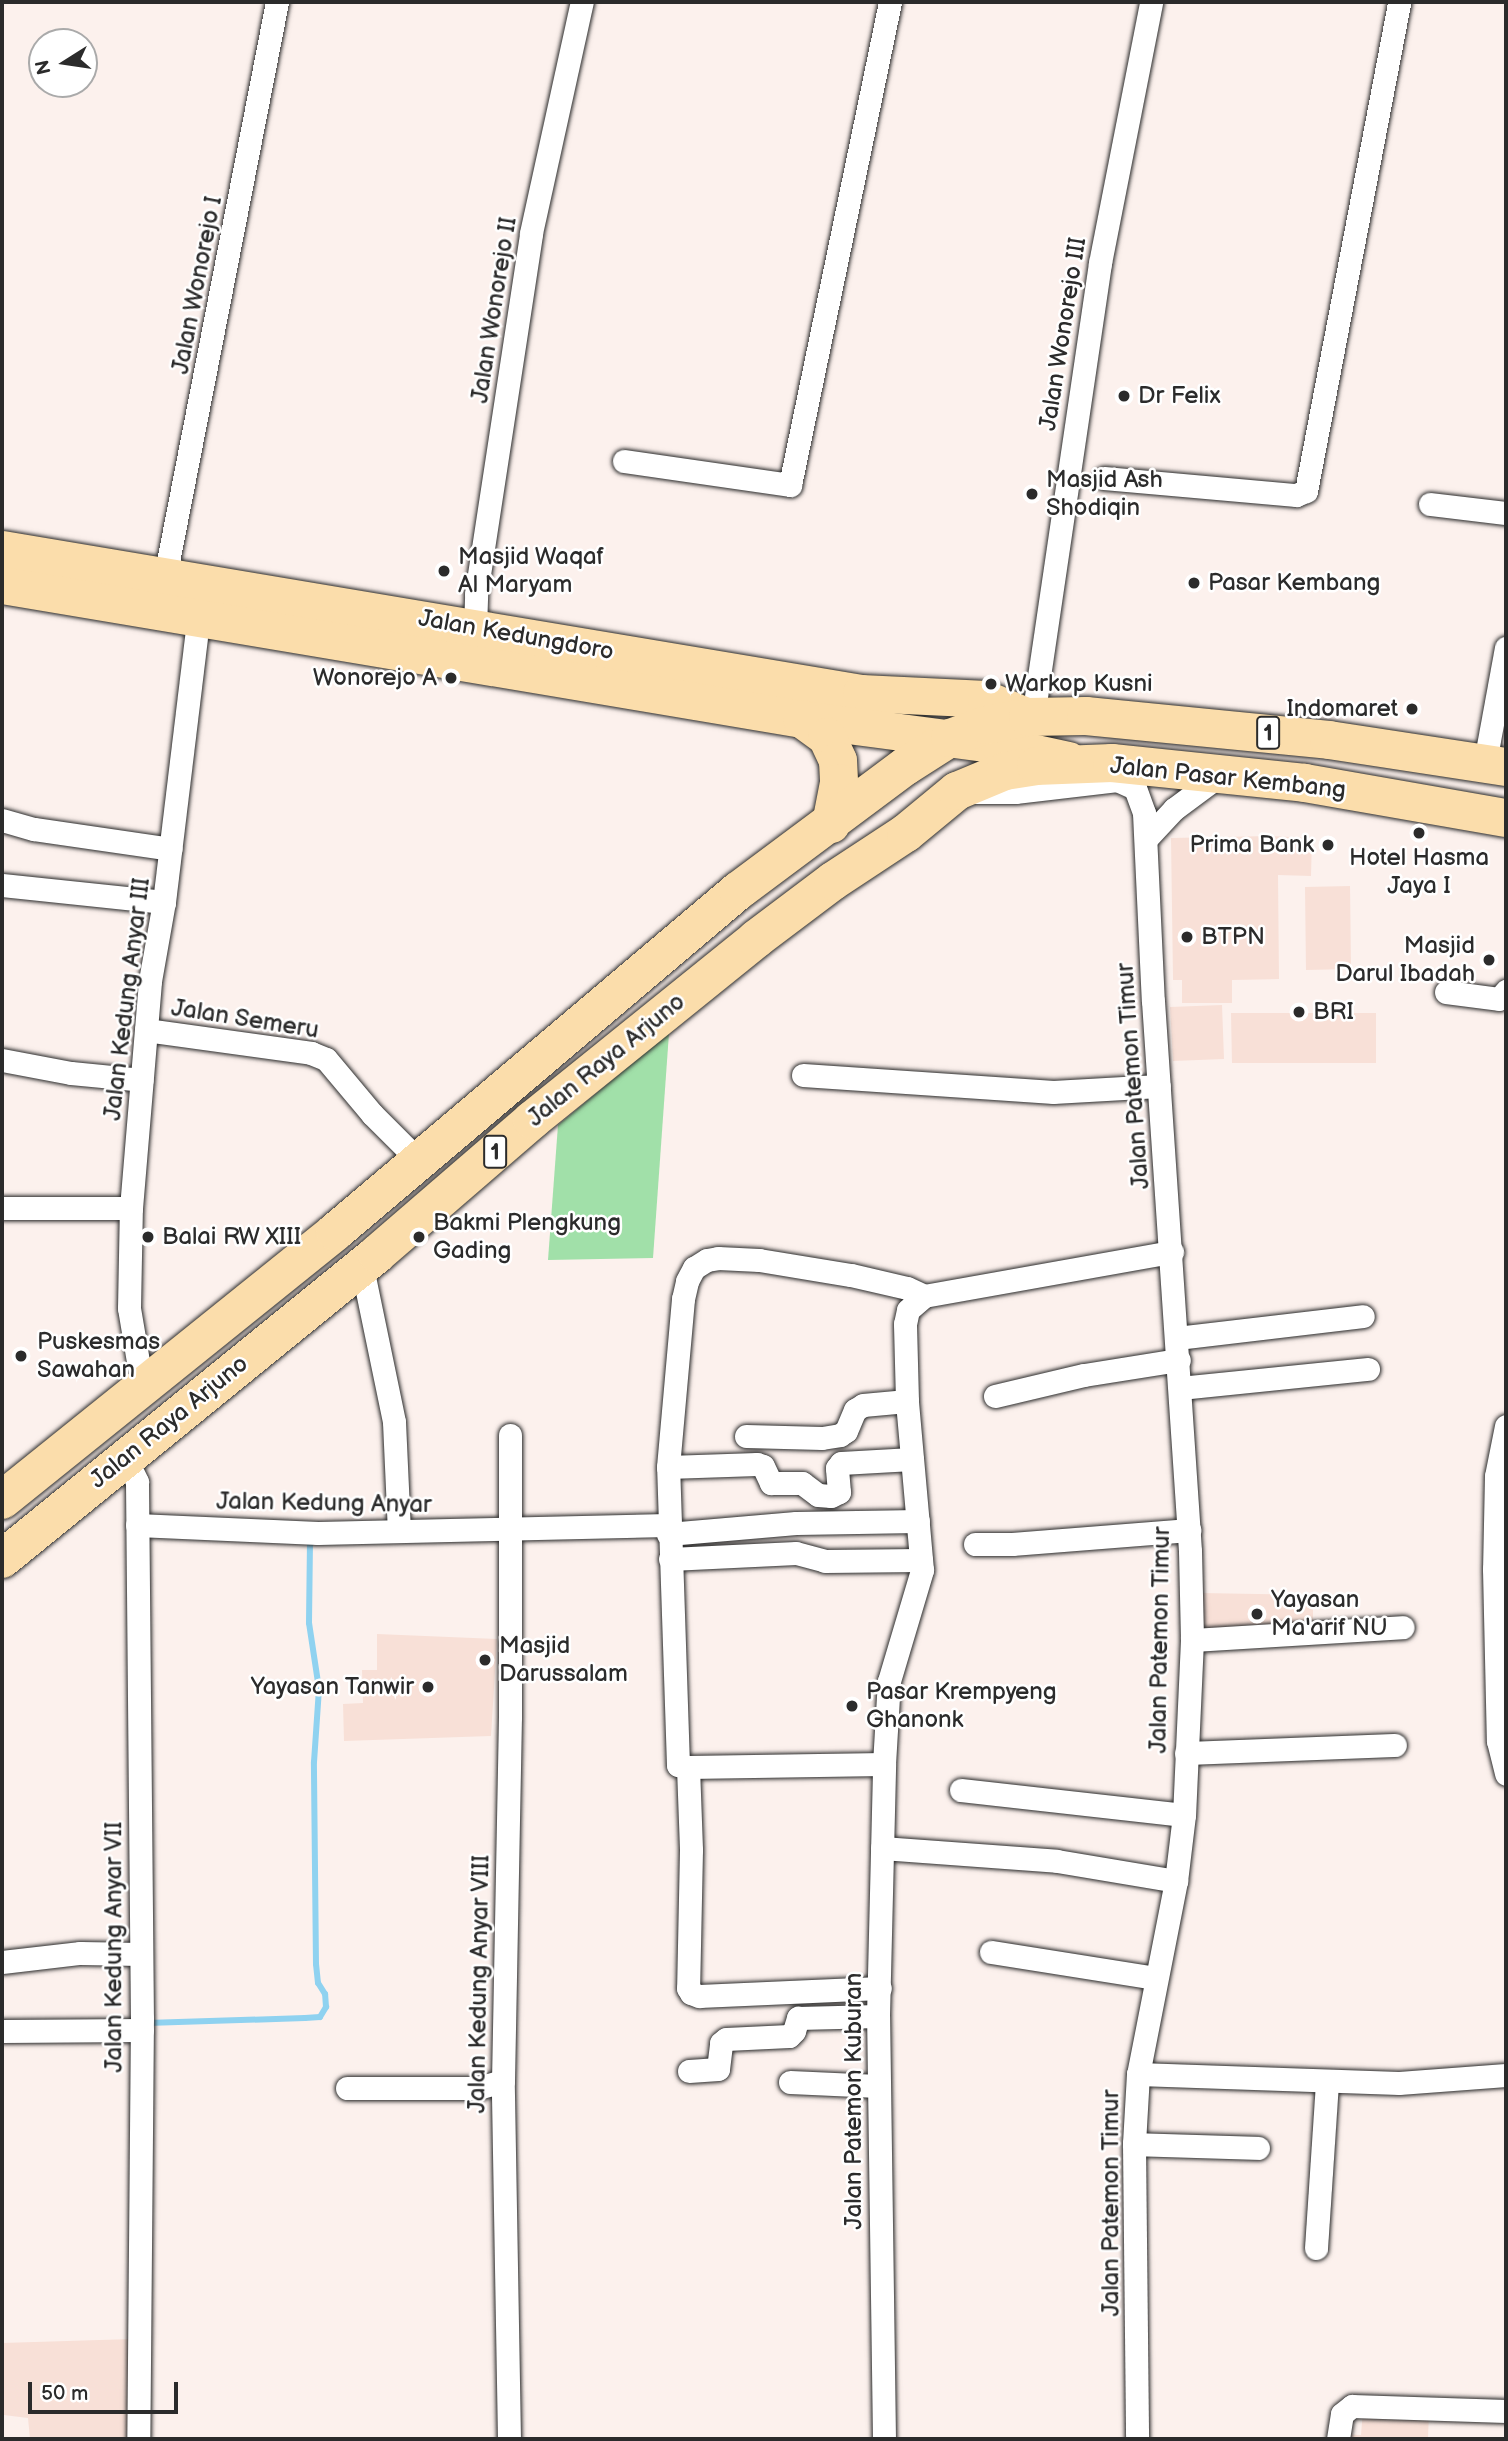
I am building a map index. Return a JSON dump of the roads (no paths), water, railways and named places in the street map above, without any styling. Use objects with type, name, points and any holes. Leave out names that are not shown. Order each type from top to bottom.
[{"type":"highway","name":"Jalan Pasar Kembang","points":[[1030,717],[1086,716],[1191,725],[1328,740],[1496,764]]},
{"type":"highway","name":"Jalan Raya Arjuno","points":[[2,1500],[318,1245],[738,891],[906,766],[950,738],[986,725],[1030,717]]},
{"type":"highway","points":[[802,719],[827,737],[838,761],[839,783],[831,824]]},
{"type":"highway","name":"Jalan Raya Arjuno","points":[[2,1559],[362,1267],[532,1120],[746,946],[833,881],[906,833],[957,791],[1005,771],[1082,763]]},
{"type":"highway","name":"Jalan Pasar Kembang","points":[[1082,763],[1305,783],[1506,818]]},
{"type":"highway","points":[[318,1245],[335,1247],[345,1253],[348,1266],[362,1267],[359,1230],[364,1206]]},
{"type":"main road","name":"Jalan Kedungdoro","points":[[2,549],[861,693],[986,699],[1030,717]]},
{"type":"main road","name":"Jalan Kedungdoro","points":[[2,585],[802,719],[950,738]]},
{"type":"main road","name":"Jalan Pasar Kembang","points":[[950,738],[999,744],[1082,763]]},
{"type":"street","name":"Jalan Wonorejo I","points":[[165,577],[277,2]]},
{"type":"street","name":"Jalan Wonorejo II","points":[[475,628],[476,594],[531,233],[582,2]]},
{"type":"street","points":[[624,460],[790,485],[890,2]]},
{"type":"street","name":"Jalan Wonorejo III","points":[[1030,717],[1100,262],[1151,2]]},
{"type":"street","points":[[1104,478],[1296,495],[1306,491],[1398,2]]},
{"type":"street","points":[[1430,505],[1506,513]]},
{"type":"street","name":"Jalan Kedung Anyar III","points":[[142,1385],[129,1308],[131,1208],[150,981],[164,902],[198,619]]},
{"type":"street","points":[[1496,764],[1506,649]]},
{"type":"street","points":[[1146,839],[1182,802],[1222,774]]},
{"type":"street","name":"Jalan Patemon Timur","points":[[957,791],[991,794],[1117,780],[1135,788],[1140,796],[1146,839],[1159,1086],[1189,1530],[1192,1640],[1184,1815],[1176,1881],[1138,2074],[1134,2144],[1137,2439]]},
{"type":"street","points":[[2,820],[34,829],[171,849]]},
{"type":"street","points":[[2,885],[164,902]]},
{"type":"street","points":[[1446,992],[1499,999],[1506,991]]},
{"type":"street","name":"Jalan Semeru","points":[[146,1030],[311,1053],[326,1059],[372,1114],[418,1160]]},
{"type":"street","points":[[2,1060],[71,1073],[142,1080]]},
{"type":"street","points":[[803,1075],[1053,1092],[1159,1086]]},
{"type":"street","points":[[2,1208],[131,1208]]},
{"type":"street","points":[[884,1764],[681,1767],[677,1760],[668,1467],[687,1281],[694,1268],[707,1260],[759,1260],[907,1288],[924,1296],[1172,1252]]},
{"type":"street","points":[[362,1267],[394,1422],[398,1529]]},
{"type":"street","name":"Jalan Patemon Kuburan","points":[[884,2439],[878,2086],[881,1848],[889,1681],[898,1641],[916,1599],[921,1560],[907,1401],[905,1324],[908,1310],[924,1296]]},
{"type":"street","points":[[995,1396],[1178,1349],[1363,1316]]},
{"type":"street","points":[[1180,1388],[1368,1368]]},
{"type":"street","points":[[746,1436],[822,1438],[840,1435],[846,1431],[855,1410],[863,1405],[907,1401]]},
{"type":"street","points":[[1506,1426],[1496,1476],[1494,1569],[1498,1741],[1506,1774]]},
{"type":"street","name":"Jalan Kedung Anyar VIII","points":[[509,2439],[503,2081],[510,1435]]},
{"type":"street","name":"Jalan Kedung Anyar VII","points":[[125,1457],[137,1482],[142,2025],[138,2439]]},
{"type":"street","points":[[668,1467],[757,1464],[763,1466],[771,1483],[802,1483],[818,1495],[831,1496],[839,1492],[837,1468],[841,1463],[912,1459]]},
{"type":"street","points":[[510,1530],[668,1529],[918,1521]]},
{"type":"street","name":"Jalan Kedung Anyar","points":[[137,1525],[311,1533],[398,1529],[510,1530]]},
{"type":"street","points":[[975,1544],[1012,1544],[1189,1530]]},
{"type":"street","points":[[670,1559],[796,1553],[825,1561],[921,1560]]},
{"type":"street","points":[[1192,1640],[1403,1627]]},
{"type":"street","points":[[1186,1752],[1395,1745]]},
{"type":"street","points":[[688,1767],[691,1850],[688,1988],[691,1993],[699,1996],[880,1988]]},
{"type":"street","points":[[961,1790],[1184,1815]]},
{"type":"street","points":[[881,1848],[1057,1861],[1176,1881]]},
{"type":"street","points":[[990,1952],[1156,1978]]},
{"type":"street","points":[[2,1962],[80,1953],[141,1954]]},
{"type":"street","points":[[689,2071],[718,2069],[721,2043],[726,2039],[789,2036],[794,2031],[798,2018],[878,2016]]},
{"type":"street","points":[[2,2031],[142,2025]]},
{"type":"street","points":[[1138,2074],[1327,2081],[1447,2082],[1506,2075]]},
{"type":"street","points":[[348,2088],[478,2088],[503,2081]]},
{"type":"street","points":[[1316,2248],[1327,2081]]},
{"type":"street","points":[[790,2082],[878,2086]]},
{"type":"street","points":[[1134,2144],[1258,2148]]},
{"type":"street","points":[[1338,2439],[1342,2414],[1352,2406],[1506,2411]]},
{"type":"waterway","points":[[147,2023],[320,2017],[326,2007],[325,1994],[318,1983],[316,1964],[314,1762],[319,1689],[309,1623],[310,1537]]},
{"type":"place","name":"Dr Felix","points":[[1124,396]]},
{"type":"place","name":"Masjid Ash Shodiqin","points":[[1032,494]]},
{"type":"place","name":"Masjid Waqaf Al Maryam","points":[[444,571]]},
{"type":"place","name":"Pasar Kembang","points":[[1194,583]]},
{"type":"place","name":"Wonorejo A","points":[[451,678]]},
{"type":"place","name":"Warkop Kusni","points":[[991,684]]},
{"type":"place","name":"Indomaret","points":[[1412,709]]},
{"type":"place","name":"Hotel Hasma Jaya I","points":[[1419,833]]},
{"type":"place","name":"Prima Bank","points":[[1328,845]]},
{"type":"place","name":"BTPN","points":[[1187,937]]},
{"type":"place","name":"Masjid Darul Ibadah","points":[[1489,960]]},
{"type":"place","name":"BRI","points":[[1299,1012]]},
{"type":"place","name":"Balai RW XIII","points":[[148,1237]]},
{"type":"place","name":"Bakmi Plengkung Gading","points":[[419,1237]]},
{"type":"place","name":"Puskesmas Sawahan","points":[[21,1356]]},
{"type":"place","name":"Yayasan Ma'arif NU","points":[[1257,1614]]},
{"type":"place","name":"Masjid Darussalam","points":[[485,1660]]},
{"type":"place","name":"Yayasan Tanwir","points":[[428,1687]]},
{"type":"place","name":"Pasar Krempyeng Ghanonk","points":[[852,1706]]}]
